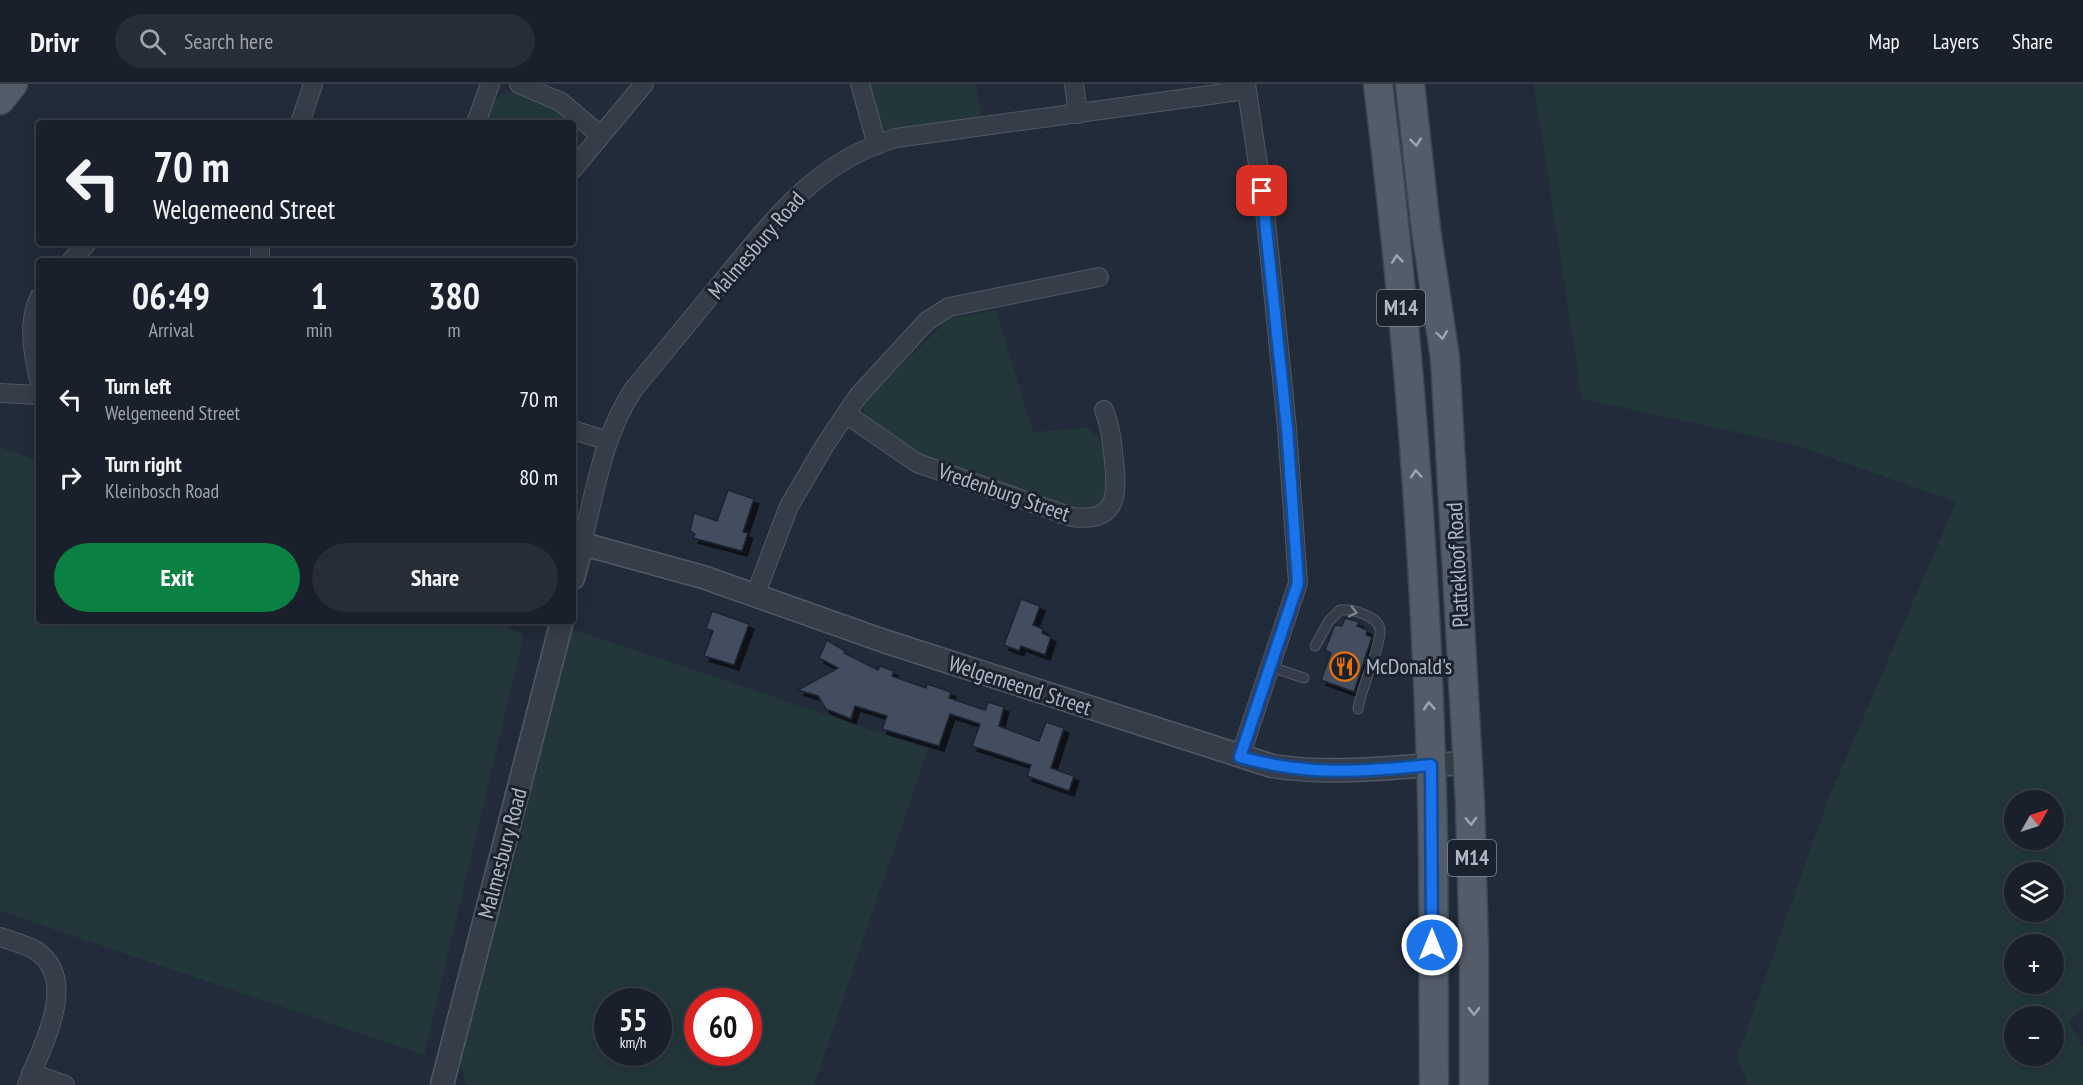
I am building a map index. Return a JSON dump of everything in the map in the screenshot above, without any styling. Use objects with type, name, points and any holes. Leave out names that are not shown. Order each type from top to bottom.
[{"type":"main road","points":[[0,100],[14,84]]},
{"type":"main road","name":"Plattekloof Road","points":[[1378,84],[1410,393],[1420,532],[1431,765],[1434,1085]]},
{"type":"main road","name":"Plattekloof Road","points":[[1410,84],[1426,230],[1445,358],[1467,763],[1474,953],[1474,1085]]},
{"type":"street","points":[[301,120],[313,84]]},
{"type":"street","points":[[477,120],[490,84]]},
{"type":"street","points":[[519,84],[561,102],[600,135]]},
{"type":"street","points":[[576,165],[644,84]]},
{"type":"street","points":[[860,84],[877,145]]},
{"type":"street","points":[[1074,84],[1078,114]]},
{"type":"street","points":[[1240,757],[1298,583],[1265,211],[1246,87]]},
{"type":"street","name":"Malmesbury Road","points":[[576,567],[608,441],[617,415],[633,390],[781,210],[829,170],[877,145],[896,138],[1078,114],[1246,87]]},
{"type":"street","points":[[74,258],[84,246]]},
{"type":"street","points":[[755,596],[789,506],[846,414],[866,388],[937,313],[950,307],[1099,277]]},
{"type":"street","points":[[36,306],[32,331],[36,359]]},
{"type":"street","points":[[0,393],[36,395]]},
{"type":"street","name":"Vredenburg Street","points":[[846,414],[917,463],[1072,517],[1087,519],[1107,511],[1116,497],[1111,427],[1104,410]]},
{"type":"street","points":[[576,431],[608,441]]},
{"type":"street","name":"Welgemeend Street","points":[[582,544],[703,577],[884,641],[1240,757],[1304,771],[1353,772],[1467,763]]},
{"type":"street","name":"Malmesbury Road","points":[[448,1080],[560,624]]},
{"type":"street","points":[[0,937],[35,951],[48,963],[56,979],[56,1005],[29,1079],[65,1085]]},
{"type":"lane","points":[[1315,646],[1329,621],[1340,610],[1373,619],[1378,625],[1379,636],[1360,692],[1358,709]]},
{"type":"lane","points":[[1271,667],[1304,678]]},
{"type":"green space","points":[[864,84],[976,84],[981,117],[879,131]]},
{"type":"green space","points":[[1534,84],[2083,84],[2083,1008],[2069,1021],[2083,1047],[2083,1085],[1748,1085],[1737,1058],[1827,802],[1956,502],[1795,445],[1582,399]]},
{"type":"green space","points":[[513,92],[549,105],[567,120],[486,120],[491,106],[497,98]]},
{"type":"green space","points":[[996,310],[1033,432],[1088,428],[1104,444],[1110,492],[1101,505],[1083,513],[923,459],[866,420],[863,404],[948,319]]},
{"type":"green space","points":[[0,447],[36,460],[36,624],[497,624],[524,634],[424,1055],[0,911]]},
{"type":"green space","points":[[566,627],[928,749],[814,1085],[468,1085],[465,1082],[459,1059],[498,900],[506,895],[527,810],[522,803]]},
{"type":"building","points":[[728,490],[754,499],[743,532],[748,533],[742,551],[693,538],[695,534],[690,531],[694,513],[717,521]]},
{"type":"building","points":[[1021,599],[1040,606],[1033,625],[1043,629],[1042,633],[1051,637],[1045,655],[1021,646],[1019,651],[1004,645]]},
{"type":"building","points":[[712,611],[749,624],[734,665],[704,656],[713,631],[706,629]]},
{"type":"building","name":"McDonald's","points":[[1345,618],[1359,622],[1357,626],[1367,630],[1366,635],[1372,637],[1354,692],[1321,680],[1331,653],[1325,650],[1335,625],[1342,626]]},
{"type":"building","points":[[827,640],[845,651],[844,653],[878,670],[880,666],[894,671],[892,676],[926,688],[927,684],[951,692],[949,698],[985,710],[988,702],[1004,707],[999,726],[1039,741],[1046,722],[1064,728],[1051,768],[1074,776],[1069,791],[1027,776],[1031,765],[972,746],[980,724],[950,714],[939,746],[882,729],[887,716],[855,706],[851,719],[826,709],[818,696],[798,690],[838,668],[819,658]]},
{"type":"place","name":"McDonald's","points":[[1345,666]]},
{"type":"route","points":[[1262,191],[1287,428],[1298,583],[1240,757],[1272,766],[1304,771],[1353,772],[1431,765],[1432,945]]}]
